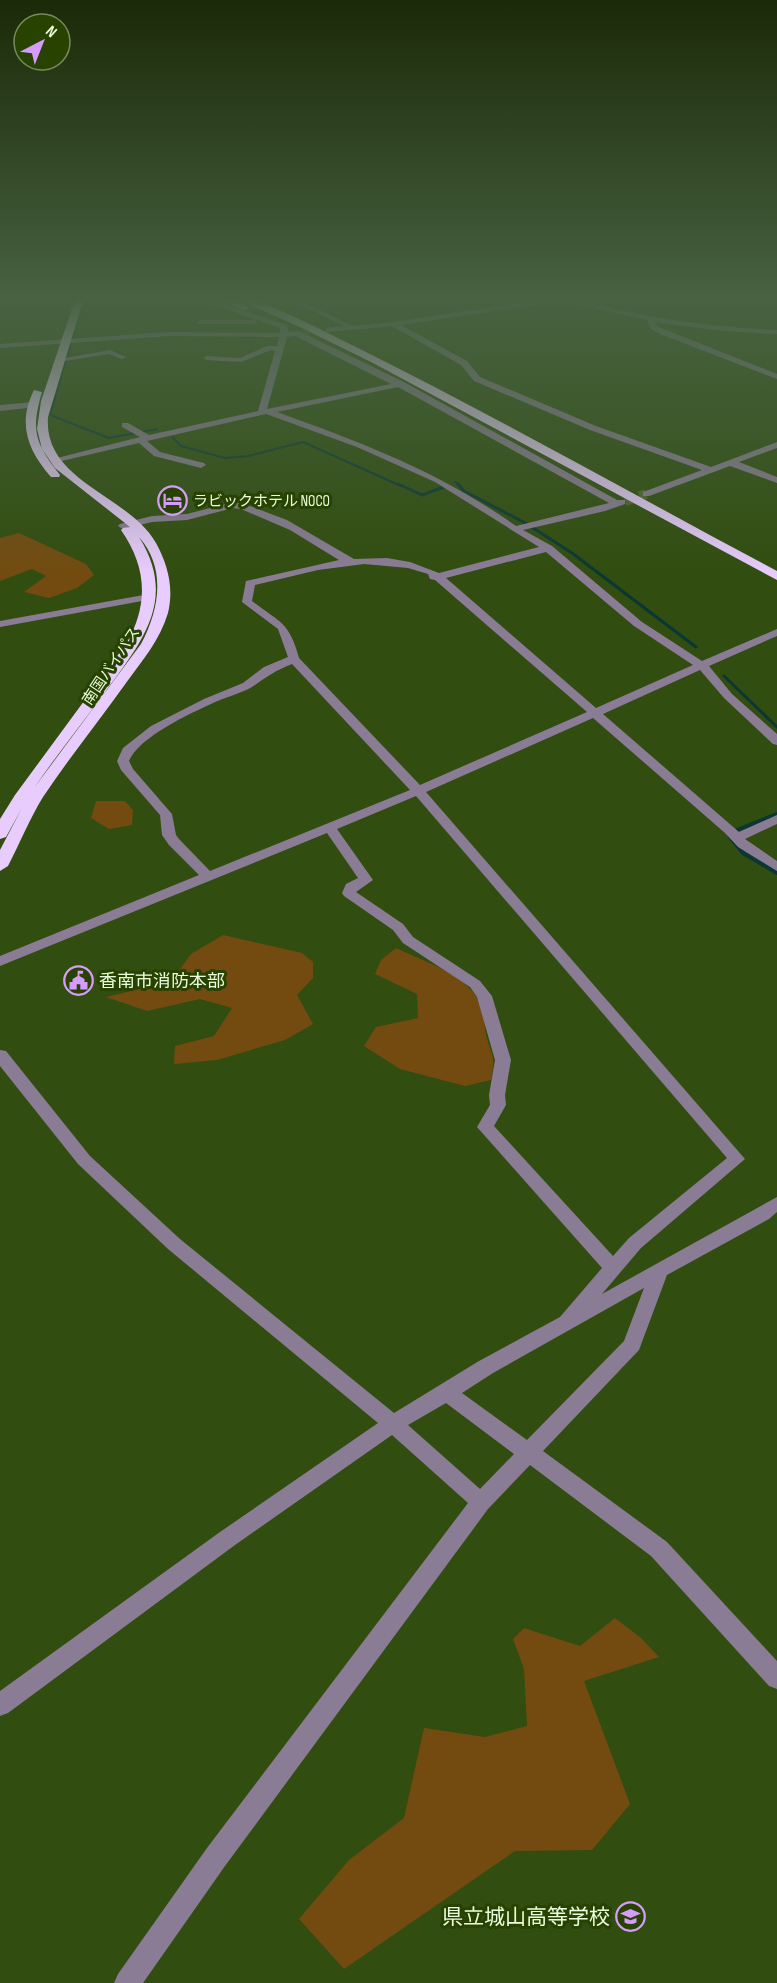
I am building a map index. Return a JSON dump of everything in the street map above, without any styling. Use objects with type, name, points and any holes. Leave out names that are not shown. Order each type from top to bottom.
[{"type":"highway","name":"南国バイパス","points":[[0,866],[35,798],[135,665],[160,621],[165,592],[156,551],[148,537],[63,482],[36,452],[30,434],[29,421],[33,405],[41,390]]},
{"type":"highway","name":"南国バイパス","points":[[0,834],[13,809],[46,758],[132,647],[146,616],[149,597],[144,556],[129,524],[75,480],[56,461],[42,430],[43,407],[49,390]]},
{"type":"highway","points":[[429,390],[777,576]]},
{"type":"street","points":[[268,390],[262,410],[360,445],[438,480],[482,506],[514,530],[549,548],[638,624],[702,666],[728,696],[777,741]]},
{"type":"street","points":[[56,461],[179,430],[376,390]]},
{"type":"street","points":[[413,390],[621,502],[603,509],[514,530]]},
{"type":"street","points":[[502,390],[594,428],[709,469]]},
{"type":"street","points":[[0,408],[33,405]]},
{"type":"street","points":[[125,425],[146,440],[158,454],[201,465]]},
{"type":"street","points":[[646,494],[777,445]]},
{"type":"street","points":[[729,462],[777,480]]},
{"type":"street","points":[[129,524],[152,519],[182,518],[241,505],[261,511],[310,538],[333,555],[350,561]]},
{"type":"street","points":[[434,577],[455,574],[549,548]]},
{"type":"street","points":[[567,1322],[635,1243],[737,1159],[418,791],[294,659],[288,634],[279,622],[248,602],[250,583],[350,561],[407,564],[432,572],[434,577],[734,833],[743,844],[777,867]]},
{"type":"street","points":[[0,624],[149,597]]},
{"type":"street","points":[[0,961],[418,791],[777,632]]},
{"type":"street","points":[[207,876],[174,843],[169,835],[166,814],[126,770],[123,761],[127,752],[155,729],[208,701],[247,685],[268,669],[294,659]]},
{"type":"street","points":[[734,833],[777,819]]},
{"type":"street","points":[[330,828],[366,880],[351,887],[349,893],[398,927],[408,940],[475,984],[484,996],[503,1060],[497,1095],[498,1105],[485,1127],[612,1268]]},
{"type":"street","points":[[0,1055],[84,1160],[174,1244],[393,1424],[482,1502]]},
{"type":"street","points":[[0,1705],[243,1528],[393,1424],[448,1393],[486,1367],[763,1214],[777,1203]]},
{"type":"street","points":[[127,1983],[216,1857],[482,1502],[528,1451],[632,1345],[660,1271]]},
{"type":"street","points":[[448,1393],[659,1549],[777,1678]]},
{"type":"shaded area","points":[[19,533],[86,564],[94,575],[77,588],[49,598],[24,592],[46,576],[32,569],[0,581],[0,538]]},
{"type":"shaded area","points":[[96,801],[125,801],[133,810],[132,825],[109,829],[91,818]]},
{"type":"shaded area","points":[[223,935],[302,953],[313,962],[313,978],[297,995],[313,1024],[285,1040],[217,1060],[174,1064],[175,1046],[214,1036],[232,1008],[200,999],[147,1011],[106,997],[136,990],[175,976],[191,954]]},
{"type":"shaded area","points":[[396,948],[458,978],[476,997],[483,1011],[486,1035],[493,1056],[491,1080],[465,1086],[400,1069],[364,1046],[376,1027],[418,1018],[417,994],[375,974],[381,960]]},
{"type":"shaded area","points":[[615,1618],[641,1638],[659,1657],[584,1681],[630,1804],[592,1850],[515,1851],[344,1969],[299,1919],[349,1860],[404,1818],[424,1728],[485,1737],[527,1726],[524,1669],[513,1639],[524,1628],[580,1646]]},
{"type":"waterway","points":[[57,390],[50,415],[109,438],[157,429]]},
{"type":"waterway","points":[[173,438],[181,446],[225,458],[248,456],[303,442],[401,486]]},
{"type":"waterway","points":[[398,484],[422,495],[444,487]]},
{"type":"waterway","points":[[458,484],[464,491],[527,524],[572,553],[696,647]]},
{"type":"waterway","points":[[724,676],[777,727]]},
{"type":"waterway","points":[[777,814],[737,830],[730,837],[743,853],[777,873]]},
{"type":"tunnel","points":[[625,501],[646,494]]},
{"type":"place","name":"ラビックホテル NOCO","points":[[172,501]]},
{"type":"place","name":"香南市消防本部","points":[[78,981]]},
{"type":"place","name":"県立城山高等学校","points":[[631,1917]]}]
